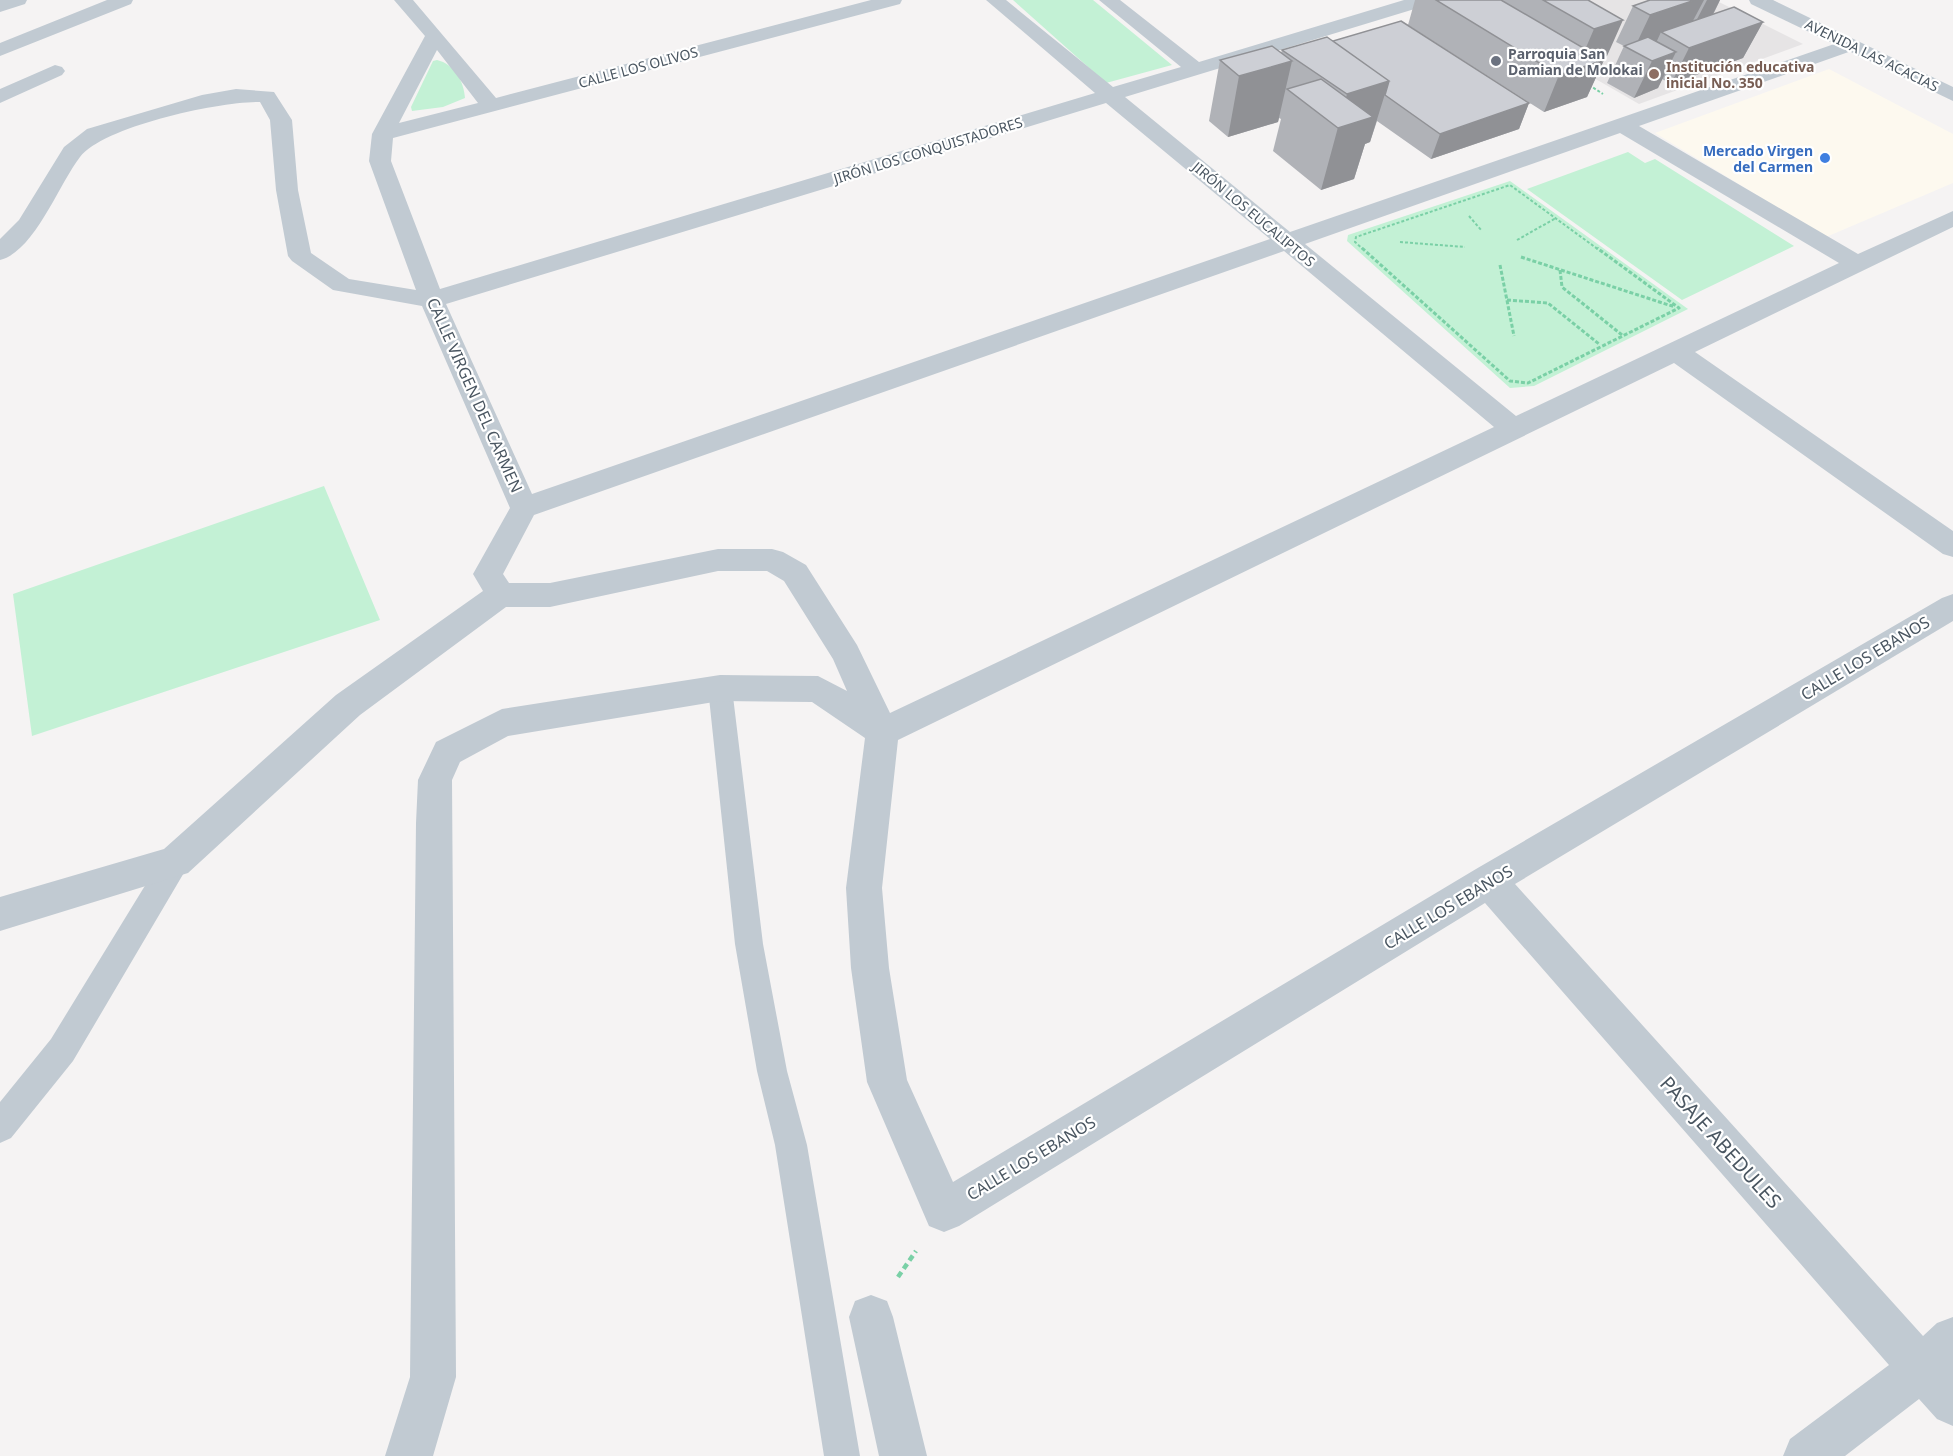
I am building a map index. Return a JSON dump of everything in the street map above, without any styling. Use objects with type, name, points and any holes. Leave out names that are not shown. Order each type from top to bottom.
[{"type":"street","points":[[0,6],[18,0]]},
{"type":"street","points":[[1,51],[124,0]]},
{"type":"street","points":[[404,0],[491,106]]},
{"type":"street","name":"CALLE LOS OLIVOS","points":[[383,134],[893,0]]},
{"type":"street","name":"JIRÓN LOS EUCALIPTOS","points":[[994,0],[1514,429]]},
{"type":"street","points":[[1108,0],[1196,69]]},
{"type":"street","name":"JIRÓN LOS CONQUISTADORES","points":[[432,300],[1424,0]]},
{"type":"street","name":"AVENIDA LAS ACACIAS","points":[[1758,0],[1851,34]]},
{"type":"street","name":"AVENIDA LAS ACACIAS","points":[[1801,0],[1851,34],[1953,95]]},
{"type":"street","points":[[524,508],[1632,121],[1851,34]]},
{"type":"street","name":"CALLE VIRGEN DEL CARMEN","points":[[435,35],[383,134],[380,161],[432,300],[524,508],[488,574],[500,595]]},
{"type":"street","points":[[0,97],[55,72]]},
{"type":"street","points":[[0,253],[28,224],[72,152],[95,134],[202,101],[236,95],[267,96],[280,120],[287,190],[300,256],[342,285],[432,300]]},
{"type":"street","points":[[1632,121],[1857,264]]},
{"type":"street","points":[[882,732],[1953,218]]},
{"type":"street","points":[[1654,361],[1953,546]]},
{"type":"street","points":[[0,914],[175,862],[348,705],[500,595],[550,595],[718,560],[772,560],[795,573],[846,654],[882,732],[864,888],[870,968],[887,1082],[944,1210]]},
{"type":"street","name":"CALLE LOS EBANOS","points":[[944,1210],[1490,881],[1953,606]]},
{"type":"street","points":[[409,1456],[433,1377],[435,780],[447,752],[502,723],[720,688],[818,689],[882,732]]},
{"type":"street","name":"PASAJE ABEDULES","points":[[1490,881],[1937,1354],[1953,1403]]},
{"type":"street","points":[[871,1317],[903,1456]]},
{"type":"street","points":[[1807,1456],[1937,1354]]},
{"type":"lane","points":[[720,688],[748,944],[772,1071],[791,1145],[842,1456]]},
{"type":"lane","points":[[0,1127],[62,1050],[175,862]]},
{"type":"path","points":[[1584,82],[1632,121]]},
{"type":"path","points":[[1679,308],[1528,383],[1510,381],[1356,242],[1356,237],[1510,185],[1556,218],[1679,308],[1713,333]]},
{"type":"path","points":[[1516,240],[1556,218]]},
{"type":"path","points":[[1521,257],[1679,308]]},
{"type":"path","points":[[1500,265],[1514,336]]},
{"type":"path","points":[[1560,270],[1562,287],[1654,361]]},
{"type":"path","points":[[1507,300],[1548,303],[1601,346],[1654,361]]},
{"type":"path","points":[[871,1317],[944,1210]]},
{"type":"shaded area","name":"Institución educativa inicial No. 350","points":[[1477,0],[1715,0],[1803,44],[1639,104],[1469,6]]},
{"type":"shaded area","name":"Mercado Virgen del Carmen","points":[[1829,69],[1953,134],[1953,183],[1826,237],[1655,133]]},
{"type":"green space","points":[[1013,0],[1093,0],[1172,65],[1106,83]]},
{"type":"green space","points":[[437,60],[448,65],[457,74],[463,85],[465,98],[443,107],[412,111],[411,107],[433,61]]},
{"type":"green space","points":[[1628,152],[1645,163],[1655,159],[1794,246],[1682,300],[1527,189]]},
{"type":"green space","points":[[1510,181],[1688,309],[1534,386],[1510,388],[1347,241],[1348,235]]},
{"type":"green space","points":[[324,486],[380,620],[32,736],[13,594]]},
{"type":"building","points":[[1436,0],[1501,0],[1604,60],[1559,75]]},
{"type":"building","points":[[1543,0],[1588,0],[1623,20],[1594,29]]},
{"type":"building","points":[[1650,0],[1695,0],[1650,15],[1633,6]]},
{"type":"building","points":[[1734,7],[1763,22],[1689,48],[1661,32]]},
{"type":"building","points":[[1401,21],[1529,103],[1440,134],[1385,95],[1389,81],[1333,41]]},
{"type":"building","points":[[1327,37],[1389,81],[1347,94],[1282,50]]},
{"type":"building","points":[[1648,37],[1676,52],[1652,61],[1624,46]]},
{"type":"building","points":[[1272,46],[1292,61],[1239,76],[1220,60]]},
{"type":"building","points":[[1321,79],[1373,117],[1338,128],[1287,89]]},
{"type":"place","name":"Parroquia San Damian de Molokai","points":[[1496,61]]},
{"type":"place","name":"Institución educativa inicial No. 350","points":[[1654,74]]},
{"type":"place","name":"Mercado Virgen del Carmen","points":[[1825,158]]}]
